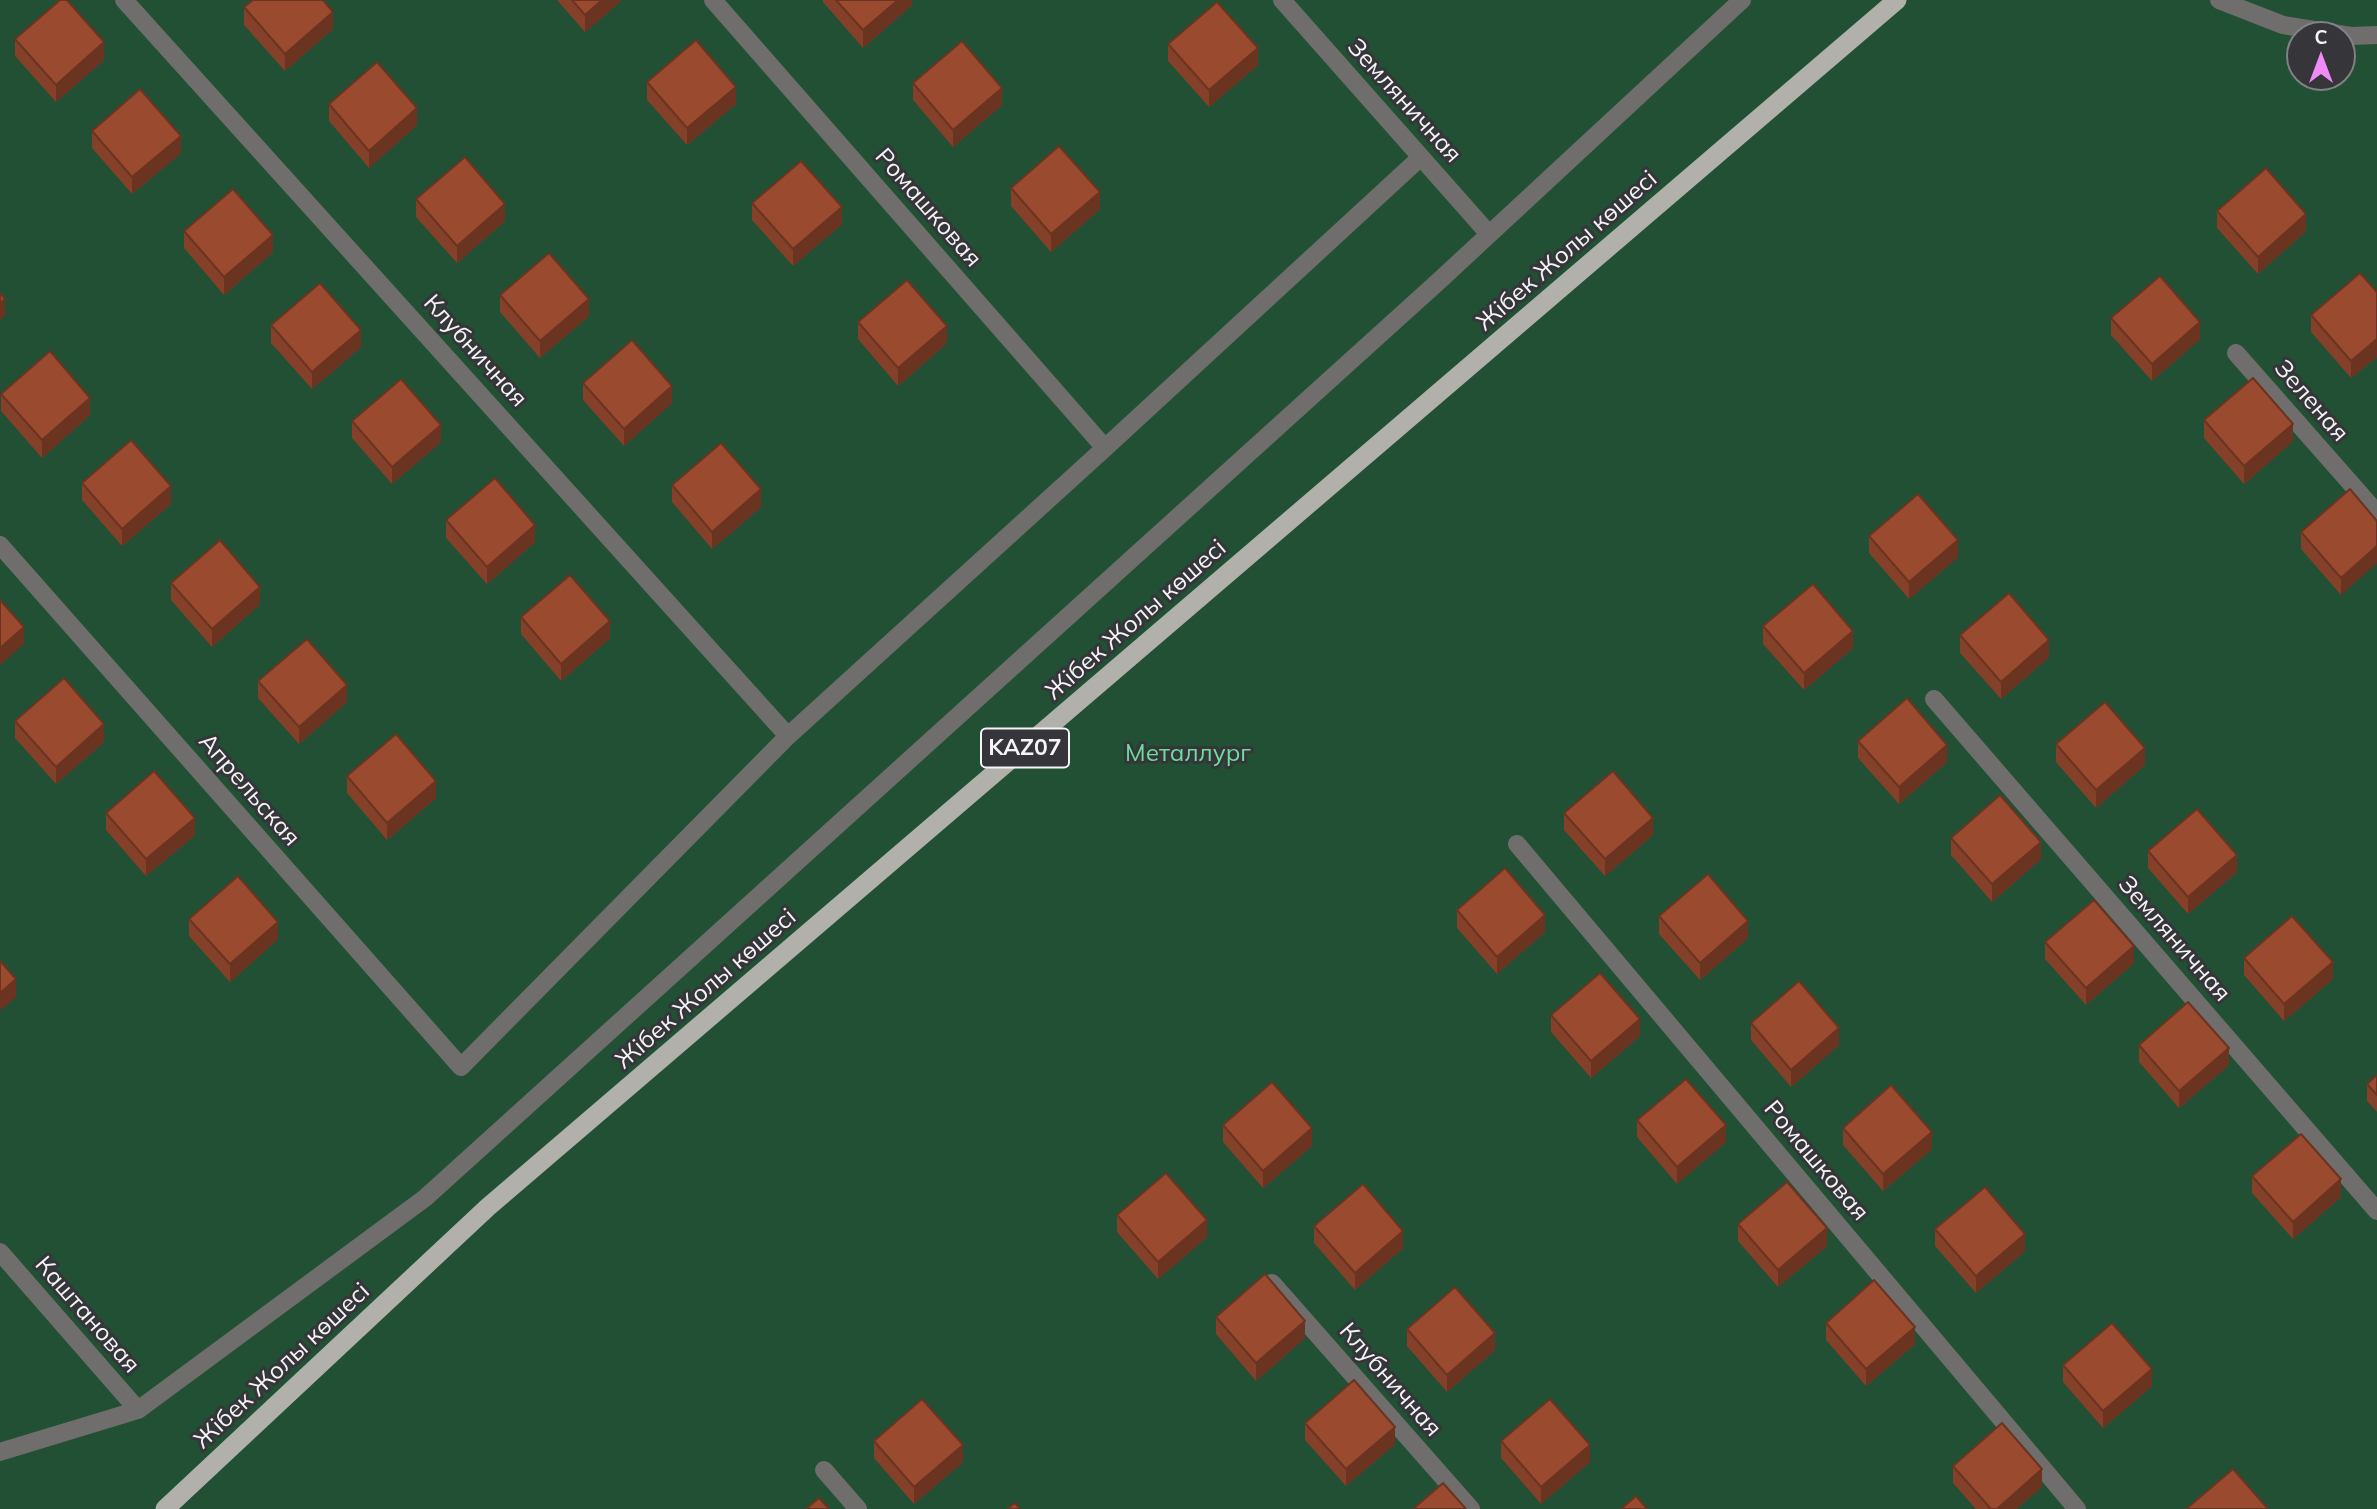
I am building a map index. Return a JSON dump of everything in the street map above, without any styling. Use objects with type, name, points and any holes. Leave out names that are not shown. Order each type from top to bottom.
[{"type":"highway","name":"Жібек Жолы көшесі","points":[[164,1509],[488,1207],[1897,0]]},
{"type":"street","name":"Клубничная","points":[[124,0],[788,736]]},
{"type":"street","name":"Ромашковая","points":[[713,0],[1105,448]]},
{"type":"street","name":"Земляничная","points":[[1282,0],[1489,234]]},
{"type":"street","points":[[0,1452],[138,1410],[425,1198],[1489,234],[1742,0]]},
{"type":"street","points":[[2219,0],[2283,25],[2351,36],[2377,35]]},
{"type":"street","points":[[788,736],[1421,157]]},
{"type":"street","name":"Зеленая","points":[[2236,353],[2377,513]]},
{"type":"street","name":"Апрельская","points":[[0,545],[461,1067],[788,736]]},
{"type":"street","name":"Земляничная","points":[[1934,699],[2377,1211]]},
{"type":"street","name":"Ромашковая","points":[[1517,844],[2077,1509]]},
{"type":"street","name":"Каштановая","points":[[0,1252],[138,1410]]},
{"type":"street","name":"Клубничная","points":[[1272,1283],[1471,1509]]},
{"type":"street","points":[[824,1470],[858,1509]]},
{"type":"green space","name":"Металлург","points":[[0,0],[2377,0],[2377,1509],[0,1509]]},
{"type":"building","points":[[60,0],[67,0],[104,42],[56,85],[15,39]]},
{"type":"building","points":[[253,0],[323,0],[333,12],[285,54],[244,7]]},
{"type":"building","points":[[572,0],[602,0],[585,15]]},
{"type":"building","points":[[836,0],[898,0],[863,30]]},
{"type":"building","points":[[1217,2],[1258,48],[1209,90],[1168,44]]},
{"type":"building","points":[[696,40],[736,87],[687,128],[647,82]]},
{"type":"building","points":[[962,41],[1002,88],[953,130],[913,83]]},
{"type":"building","points":[[377,62],[417,108],[369,151],[329,104]]},
{"type":"building","points":[[140,89],[181,136],[132,177],[92,131]]},
{"type":"building","points":[[1059,146],[1100,192],[1051,234],[1011,188]]},
{"type":"building","points":[[465,157],[505,204],[457,246],[416,199]]},
{"type":"building","points":[[801,161],[842,207],[793,249],[752,203]]},
{"type":"building","points":[[2266,168],[2306,214],[2258,257],[2217,211]]},
{"type":"building","points":[[233,189],[273,235],[224,277],[184,231]]},
{"type":"building","points":[[549,253],[589,299],[540,341],[500,295]]},
{"type":"building","points":[[2360,273],[2377,292],[2377,339],[2351,361],[2311,315]]},
{"type":"building","points":[[2160,276],[2200,322],[2152,364],[2111,318]]},
{"type":"building","points":[[907,280],[947,326],[898,368],[858,322]]},
{"type":"building","points":[[320,283],[361,330],[312,372],[271,325]]},
{"type":"building","points":[[632,340],[672,386],[624,429],[583,383]]},
{"type":"building","points":[[50,351],[90,398],[42,440],[1,394]]},
{"type":"building","points":[[2253,378],[2293,424],[2244,466],[2204,420]]},
{"type":"building","points":[[401,379],[441,425],[392,467],[352,421]]},
{"type":"building","points":[[131,440],[171,486],[122,529],[82,483]]},
{"type":"building","points":[[721,443],[761,489],[712,532],[672,485]]},
{"type":"building","points":[[495,478],[535,525],[487,567],[446,520]]},
{"type":"building","points":[[2350,489],[2377,521],[2377,546],[2341,578],[2301,532]]},
{"type":"building","points":[[1918,494],[1958,540],[1909,582],[1869,536]]},
{"type":"building","points":[[220,540],[260,587],[212,629],[171,583]]},
{"type":"building","points":[[570,575],[610,621],[561,664],[521,617]]},
{"type":"building","points":[[1813,584],[1853,631],[1804,673],[1763,626]]},
{"type":"building","points":[[2009,593],[2049,640],[2001,682],[1960,635]]},
{"type":"building","points":[[0,600],[24,627],[0,648]]},
{"type":"building","points":[[307,639],[347,685],[299,727],[258,681]]},
{"type":"building","points":[[64,678],[104,724],[56,767],[15,721]]},
{"type":"building","points":[[1907,698],[1947,745],[1899,787],[1858,741]]},
{"type":"building","points":[[2105,702],[2145,748],[2096,790],[2056,744]]},
{"type":"building","points":[[396,734],[436,781],[387,823],[347,776]]},
{"type":"building","points":[[154,771],[195,818],[146,859],[106,813]]},
{"type":"building","points":[[1613,771],[1653,818],[1605,859],[1564,813]]},
{"type":"building","points":[[2000,795],[2041,842],[1992,884],[1951,838]]},
{"type":"building","points":[[2197,809],[2237,855],[2188,897],[2148,851]]},
{"type":"building","points":[[1505,868],[1545,915],[1497,957],[1457,910]]},
{"type":"building","points":[[1708,874],[1748,921],[1700,963],[1659,916]]},
{"type":"building","points":[[238,876],[278,922],[230,964],[189,919]]},
{"type":"building","points":[[2094,900],[2134,946],[2086,988],[2045,942]]},
{"type":"building","points":[[2292,916],[2333,962],[2284,1004],[2244,958]]},
{"type":"building","points":[[0,961],[16,979],[0,993]]},
{"type":"building","points":[[1600,973],[1640,1019],[1591,1061],[1551,1015]]},
{"type":"building","points":[[1799,981],[1839,1028],[1791,1070],[1751,1023]]},
{"type":"building","points":[[2188,1002],[2229,1048],[2179,1091],[2139,1045]]},
{"type":"building","points":[[2377,1075],[2377,1095],[2367,1084]]},
{"type":"building","points":[[1686,1079],[1726,1125],[1677,1167],[1637,1120]]},
{"type":"building","points":[[1272,1082],[1312,1128],[1263,1171],[1223,1125]]},
{"type":"building","points":[[1891,1085],[1932,1132],[1883,1174],[1843,1128]]},
{"type":"building","points":[[2301,1134],[2341,1179],[2293,1222],[2252,1176]]},
{"type":"building","points":[[1166,1173],[1207,1220],[1158,1262],[1117,1215]]},
{"type":"building","points":[[1787,1182],[1827,1228],[1778,1270],[1738,1224]]},
{"type":"building","points":[[1363,1184],[1403,1231],[1355,1273],[1314,1226]]},
{"type":"building","points":[[1985,1187],[2025,1234],[1976,1276],[1935,1229]]},
{"type":"building","points":[[1265,1274],[1305,1321],[1256,1363],[1216,1317]]},
{"type":"building","points":[[1874,1280],[1915,1327],[1866,1369],[1826,1323]]},
{"type":"building","points":[[1455,1287],[1495,1333],[1447,1375],[1407,1329]]},
{"type":"building","points":[[2112,1323],[2152,1369],[2103,1411],[2063,1365]]},
{"type":"building","points":[[1354,1380],[1395,1427],[1346,1469],[1305,1423]]},
{"type":"building","points":[[922,1399],[963,1445],[914,1487],[874,1441]]},
{"type":"building","points":[[1550,1399],[1590,1445],[1541,1487],[1501,1441]]},
{"type":"building","points":[[2002,1423],[2042,1469],[1997,1509],[1991,1509],[1953,1466]]},
{"type":"building","points":[[2233,1469],[2268,1509],[2186,1509]]},
{"type":"building","points":[[1443,1483],[1466,1509],[1413,1509]]},
{"type":"building","points":[[1636,1496],[1647,1509],[1621,1509]]},
{"type":"building","points":[[819,1498],[829,1509],[806,1509]]},
{"type":"building","points":[[1015,1503],[1020,1509],[1007,1509]]}]
